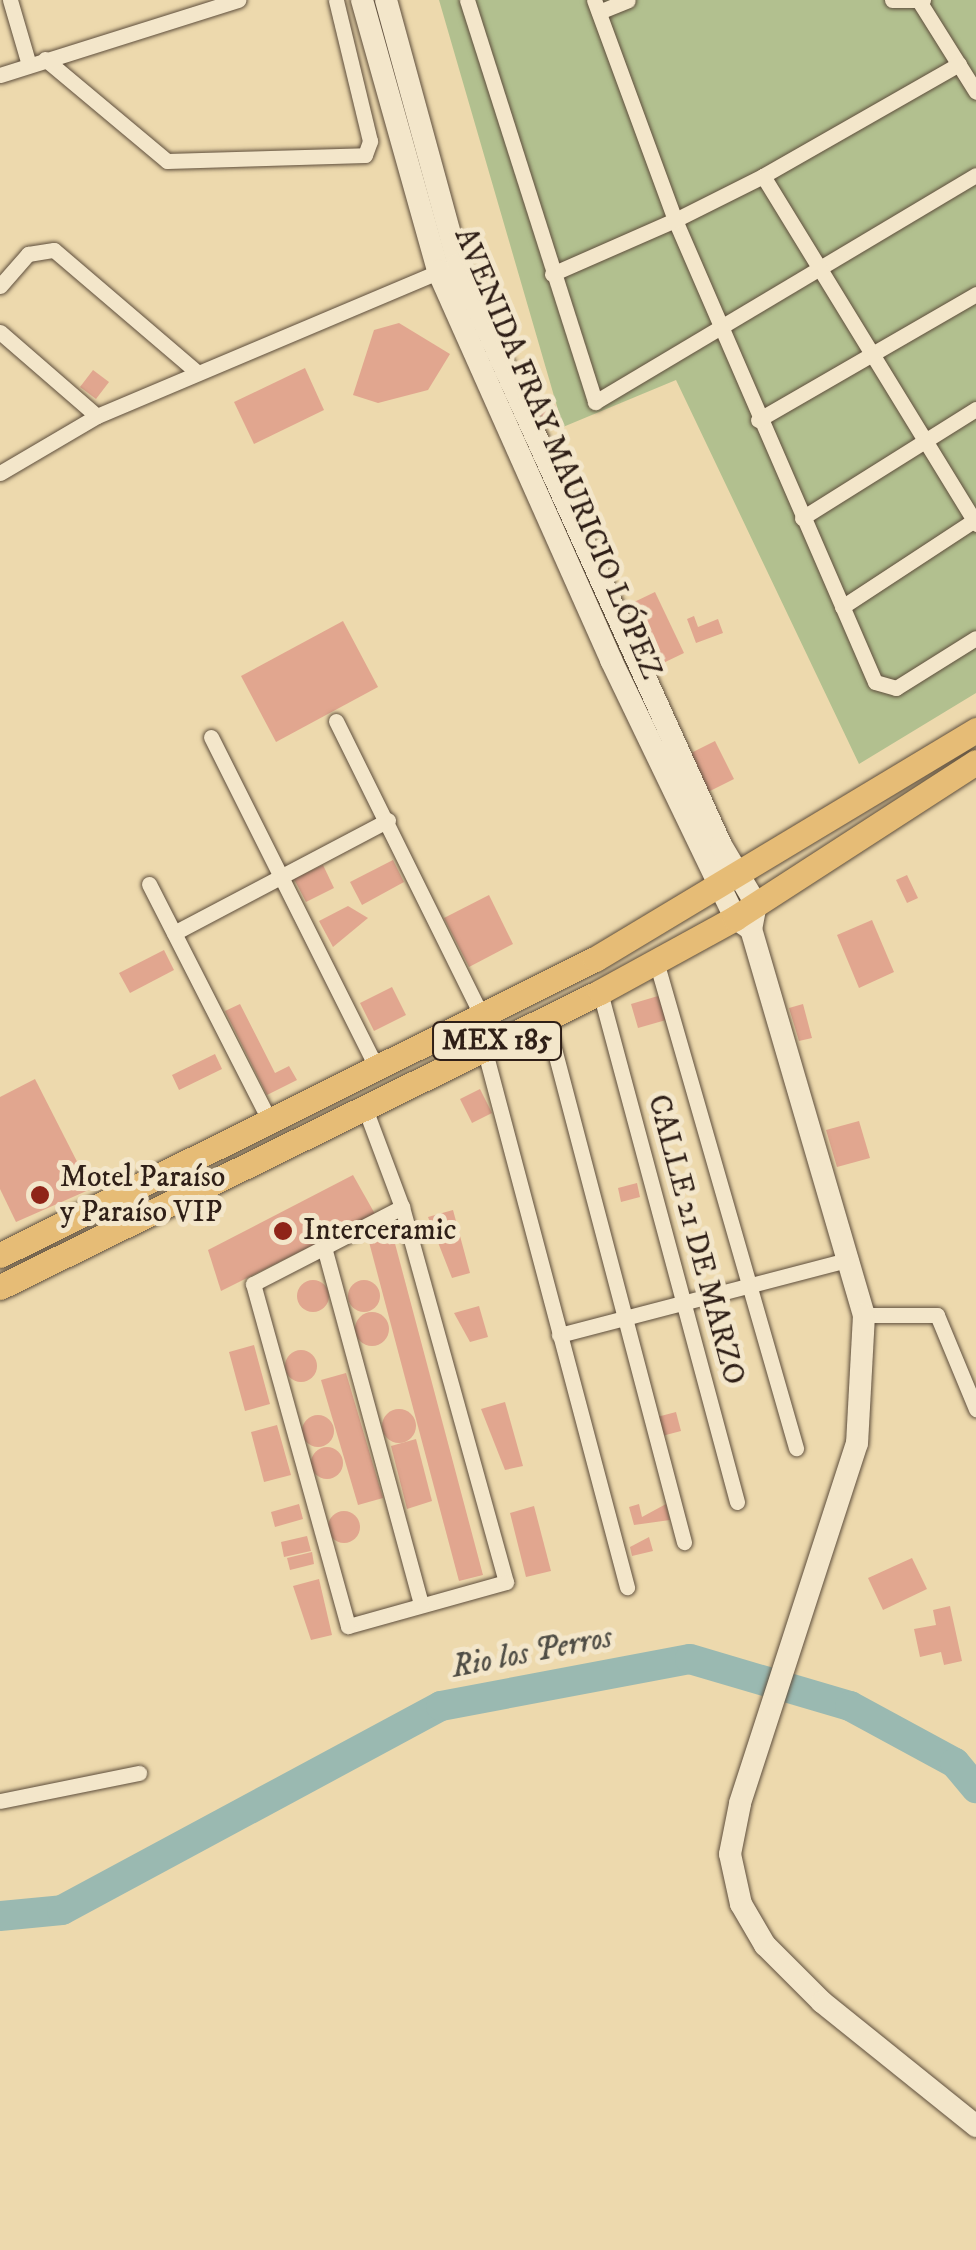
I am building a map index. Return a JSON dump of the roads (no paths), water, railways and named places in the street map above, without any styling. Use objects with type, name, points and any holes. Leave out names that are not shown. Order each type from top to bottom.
[{"type":"main road","name":"MEX 185","points":[[0,1254],[482,1016],[732,884],[976,730]]},
{"type":"main road","name":"MEX 185","points":[[0,1287],[748,917],[976,762]]},
{"type":"street","points":[[10,0],[29,66]]},
{"type":"street","points":[[0,75],[238,0]]},
{"type":"street","points":[[45,59],[168,161],[365,154],[370,141],[336,0]]},
{"type":"street","name":"AVENIDA FRAY MAURICIO LÓPEZ","points":[[362,0],[448,268],[748,917],[864,1316],[857,1443],[824,1566],[740,1804],[730,1854],[741,1904],[766,1945],[976,2126]]},
{"type":"street","name":"AVENIDA FRAY MAURICIO LÓPEZ","points":[[386,0],[448,268]]},
{"type":"street","points":[[467,0],[595,402],[824,272],[976,175]]},
{"type":"street","points":[[628,0],[596,6],[720,330],[875,682],[896,688],[976,638]]},
{"type":"street","points":[[892,0],[921,1],[976,92]]},
{"type":"street","points":[[552,274],[764,176],[959,64]]},
{"type":"street","points":[[764,176],[929,438],[975,521],[842,608]]},
{"type":"street","points":[[0,286],[28,254],[54,250],[197,372]]},
{"type":"street","points":[[0,473],[96,416],[448,268]]},
{"type":"street","points":[[758,420],[976,294]]},
{"type":"street","points":[[0,332],[96,416]]},
{"type":"street","points":[[802,518],[976,409]]},
{"type":"street","points":[[336,721],[482,1016]]},
{"type":"street","points":[[212,738],[377,1068]]},
{"type":"street","points":[[174,934],[388,820]]},
{"type":"street","points":[[149,884],[270,1121]]},
{"type":"street","points":[[656,961],[796,1448]]},
{"type":"street","name":"CALLE 21 DE MARZO","points":[[600,992],[737,1502]]},
{"type":"street","points":[[546,1018],[684,1542]]},
{"type":"street","points":[[484,1048],[628,1587]]},
{"type":"street","points":[[364,1106],[402,1207],[506,1582],[348,1626],[253,1284],[402,1207]]},
{"type":"street","points":[[324,1247],[421,1604]]},
{"type":"street","points":[[560,1334],[850,1259]]},
{"type":"street","points":[[864,1316],[938,1315],[976,1409]]},
{"type":"street","points":[[0,1801],[139,1774]]},
{"type":"waterway","name":"Rio los Perros","points":[[0,1916],[62,1910],[441,1706],[690,1659],[850,1706],[955,1763],[976,1788]]},
{"type":"place","name":"Motel Paraíso y Paraíso VIP","points":[[40,1195]]},
{"type":"place","name":"Interceramic","points":[[283,1231]]}]
